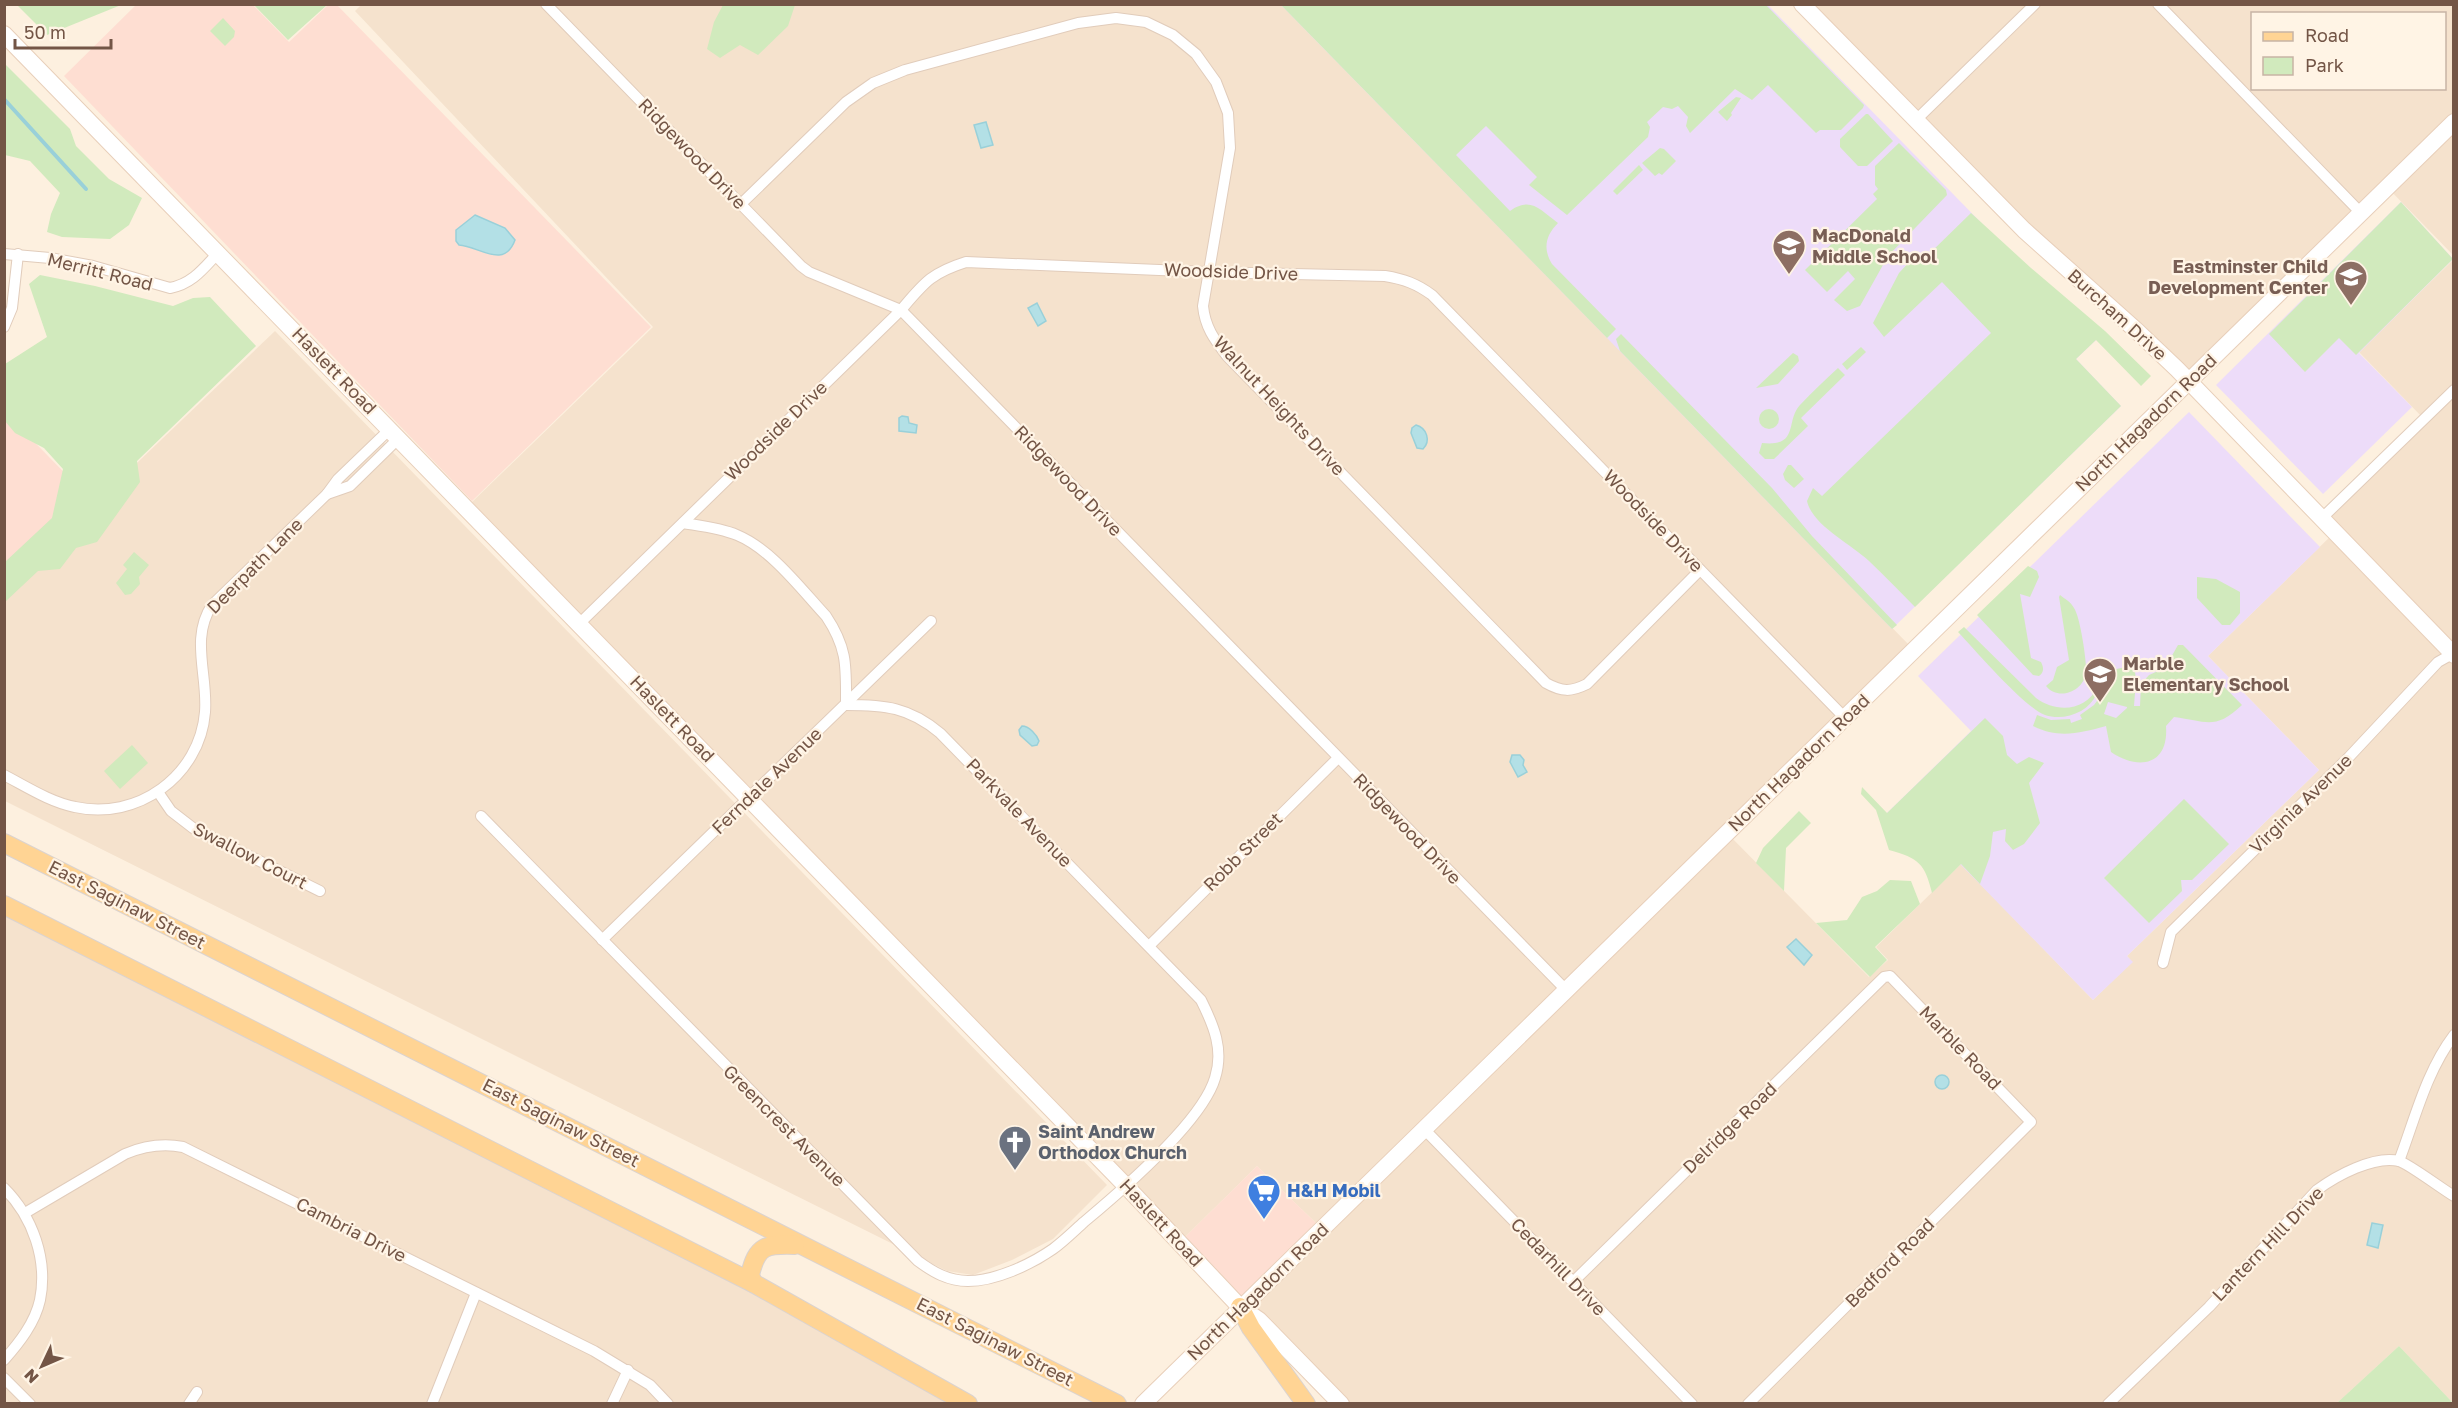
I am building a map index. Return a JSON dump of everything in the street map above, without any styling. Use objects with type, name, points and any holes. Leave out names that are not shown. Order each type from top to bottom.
[{"type":"main road","name":"East Saginaw Street","points":[[4,843],[1117,1404]]},
{"type":"main road","points":[[4,906],[753,1283],[969,1404]]},
{"type":"main road","points":[[753,1283],[750,1275],[754,1259],[761,1249],[773,1244],[800,1245]]},
{"type":"main road","points":[[1240,1307],[1251,1328],[1306,1404]]},
{"type":"street","name":"Ridgewood Drive","points":[[546,4],[809,272],[901,310],[1566,991]]},
{"type":"street","name":"Burcham Drive","points":[[1802,4],[2032,238],[2138,332],[2188,381],[2453,654]]},
{"type":"street","points":[[1916,120],[2035,4]]},
{"type":"street","points":[[2158,4],[2361,213]]},
{"type":"street","name":"Walnut Heights Drive","points":[[741,204],[846,102],[873,83],[905,70],[1078,23],[1116,18],[1146,22],[1173,35],[1196,54],[1216,82],[1228,113],[1230,148],[1203,306],[1204,320],[1212,338],[1546,683],[1559,690],[1573,690],[1587,684],[1700,570]]},
{"type":"street","name":"Haslett Road","points":[[4,34],[580,623],[1126,1186],[1240,1307],[1259,1320],[1341,1404]]},
{"type":"street","name":"North Hagadorn Road","points":[[1143,1404],[2454,122]]},
{"type":"street","name":"Merritt Road","points":[[4,254],[18,254],[93,266],[170,288],[182,286],[194,278],[218,253]]},
{"type":"street","points":[[4,327],[12,308],[18,254]]},
{"type":"street","name":"Woodside Drive","points":[[580,623],[901,310],[929,278],[943,269],[966,262],[1207,272],[1385,276],[1402,278],[1419,285],[1432,296],[1845,718]]},
{"type":"street","points":[[2321,519],[2454,390]]},
{"type":"street","name":"Deerpath Lane","points":[[4,775],[45,796],[77,808],[115,807],[143,800],[159,792],[172,781],[192,754],[205,715],[206,700],[200,645],[204,617],[222,596],[327,494],[350,486],[395,434]]},
{"type":"street","points":[[683,523],[727,532],[759,547],[826,616],[842,643],[845,658],[846,705]]},
{"type":"street","name":"Ferndale Avenue","points":[[602,940],[931,621]]},
{"type":"street","name":"Virginia Avenue","points":[[2163,963],[2171,932],[2349,756],[2438,662],[2453,654]]},
{"type":"street","name":"Parkvale Avenue","points":[[846,705],[875,705],[899,709],[923,719],[940,733],[1201,1000],[1215,1027],[1220,1056],[1209,1097],[1187,1124],[1126,1186]]},
{"type":"street","name":"Robb Street","points":[[1149,946],[1338,758]]},
{"type":"street","name":"Swallow Court","points":[[159,792],[171,811],[193,828],[320,891]]},
{"type":"street","name":"Greencrest Avenue","points":[[481,816],[918,1261],[935,1274],[956,1280],[978,1280],[1030,1262],[1054,1249],[1126,1186]]},
{"type":"street","name":"Marble Road","points":[[1888,975],[2031,1122]]},
{"type":"street","name":"Delridge Road","points":[[1573,1282],[1888,975]]},
{"type":"street","points":[[2454,1035],[2444,1048],[2429,1078],[2399,1161],[2454,1196]]},
{"type":"street","name":"Bedford Road","points":[[1748,1404],[2031,1122]]},
{"type":"street","name":"Cedarhill Drive","points":[[1425,1130],[1692,1404]]},
{"type":"street","name":"Cambria Drive","points":[[25,1213],[125,1154],[140,1148],[167,1144],[183,1147],[628,1370],[650,1384],[668,1404]]},
{"type":"street","name":"Lantern Hill Drive","points":[[2108,1404],[2209,1307],[2317,1190],[2338,1176],[2364,1166],[2379,1162],[2399,1161]]},
{"type":"street","points":[[4,1188],[25,1213],[40,1255],[42,1278],[40,1301],[30,1325],[4,1360]]},
{"type":"street","points":[[432,1404],[476,1293]]},
{"type":"street","points":[[612,1404],[628,1370]]},
{"type":"street","points":[[4,1378],[30,1404]]},
{"type":"street","points":[[189,1404],[197,1392]]},
{"type":"shaded area","points":[[362,4],[1281,5],[1913,649],[1726,832],[1869,977],[1888,960],[1876,947],[1961,864],[2093,1000],[2132,962],[2127,956],[2319,770],[2208,656],[2336,531],[2322,516],[2423,418],[2359,352],[2453,260],[2453,1403],[2399,1346],[2337,1403],[1344,1403],[1248,1305],[1320,1227],[1257,1166],[1183,1239],[472,502],[653,327],[355,11]]},
{"type":"shaded area","points":[[136,5],[253,5],[289,42],[328,5],[337,5],[651,327],[472,501],[64,76]]},
{"type":"shaded area","name":"MacDonald Middle School","points":[[1281,5],[1768,5],[2096,340],[2076,359],[2121,406],[1892,629]]},
{"type":"shaded area","points":[[1808,5],[2453,5],[2453,114],[2187,375],[2076,275]]},
{"type":"shaded area","points":[[2453,125],[2453,255],[2388,188]]},
{"type":"shaded area","name":"Eastminster Child Development Center","points":[[2401,202],[2453,259],[2359,353],[2412,407],[2323,494],[2216,385]]},
{"type":"shaded area","points":[[275,331],[1107,1185],[1053,1239],[1012,1260],[973,1275],[947,1271],[5,801],[5,589]]},
{"type":"shaded area","points":[[5,412],[92,501],[5,585]]},
{"type":"shaded area","name":"Marble Elementary School","points":[[2189,412],[2320,547],[2208,656],[2319,770],[2127,956],[2133,962],[2093,1000],[1961,865],[1887,813],[1971,731],[1918,676]]},
{"type":"shaded area","points":[[4,905],[969,1403],[5,1403]]},
{"type":"shaded area","points":[[1257,1166],[1320,1227],[1244,1301],[1183,1239]]},
{"type":"green space","points":[[723,4],[795,5],[788,26],[758,55],[740,45],[720,58],[707,49],[714,22]]},
{"type":"green space","points":[[17,5],[121,5],[47,35]]},
{"type":"green space","points":[[254,5],[327,5],[288,40]]},
{"type":"green space","points":[[1281,5],[1766,5],[1864,105],[1841,130],[1820,130],[1816,133],[1768,85],[1752,100],[1735,89],[1690,133],[1686,126],[1688,117],[1678,106],[1672,109],[1663,107],[1647,122],[1650,127],[1648,137],[1567,215],[1529,185],[1537,177],[1486,126],[1456,155],[1510,211],[1524,205],[1535,206],[1558,223],[1548,238],[1549,258],[1552,264],[1616,329],[1607,338]]},
{"type":"green space","points":[[223,18],[235,31],[234,37],[225,46],[210,31]]},
{"type":"green space","points":[[4,63],[70,129],[76,146],[109,179],[142,198],[129,225],[110,239],[62,237],[47,232],[51,214],[60,193],[30,161],[5,155]]},
{"type":"green space","points":[[1736,97],[1741,98],[1727,121],[1718,112]]},
{"type":"green space","points":[[1866,114],[1893,141],[1867,166],[1858,166],[1840,147],[1840,139]]},
{"type":"green space","points":[[1899,143],[1946,190],[1947,195],[1888,256],[1860,306],[1847,311],[1834,300],[1855,279],[1848,271],[1827,292],[1805,270],[1877,199],[1873,194],[1878,189],[1875,185],[1875,166]]},
{"type":"green space","points":[[1660,148],[1676,161],[1662,175],[1659,173],[1655,176],[1642,163]]},
{"type":"green space","points":[[1639,165],[1643,170],[1617,195],[1613,191]]},
{"type":"green space","points":[[2401,202],[2453,259],[2356,355],[2339,338],[2305,372],[2269,334]]},
{"type":"green space","points":[[1971,213],[2105,331],[2151,376],[2141,386],[2096,340],[2076,359],[2121,406],[1915,607],[1869,561],[1824,526],[1810,510],[1807,501],[1813,488],[1822,496],[1991,333],[1942,282],[1884,337],[1873,323],[1899,273],[1912,259],[1929,254]]},
{"type":"green space","points":[[40,275],[173,306],[193,298],[210,297],[256,346],[137,461],[140,482],[97,542],[76,548],[60,569],[38,571],[5,602],[5,562],[52,518],[63,469],[44,448],[15,433],[5,421],[5,364],[47,337],[29,284]]},
{"type":"green space","points":[[1621,334],[1772,488],[1812,536],[1897,625],[1892,629],[1620,351],[1616,339]]},
{"type":"green space","points":[[1861,347],[1866,352],[1847,370],[1842,364]]},
{"type":"green space","points":[[1793,353],[1798,356],[1799,361],[1778,384],[1756,388]]},
{"type":"green space","points":[[1838,368],[1845,375],[1801,418],[1808,426],[1774,459],[1765,459],[1759,453],[1762,443],[1774,443],[1787,437],[1800,405]]},
{"type":"green space","points":[[1765,409],[1773,409],[1779,415],[1779,423],[1773,429],[1765,429],[1759,423],[1759,415]]},
{"type":"green space","points":[[1788,465],[1791,465],[1804,479],[1794,488],[1785,480],[1783,474]]},
{"type":"green space","points":[[134,552],[149,565],[139,577],[140,584],[131,594],[125,595],[116,583],[127,569],[123,565]]},
{"type":"green space","points":[[2028,566],[2037,571],[2039,577],[2030,597],[2020,594],[2031,658],[2041,662],[2043,666],[2043,671],[2039,676],[2033,675],[1977,615]]},
{"type":"green space","points":[[2197,577],[2216,579],[2240,592],[2240,613],[2230,625],[2222,625],[2197,598]]},
{"type":"green space","points":[[2060,595],[2071,604],[2079,620],[2086,673],[2084,680],[2075,689],[2057,693],[2046,686],[2053,680],[2057,667],[2069,660]]},
{"type":"green space","points":[[1964,627],[2036,698],[2044,703],[2061,708],[2086,701],[2093,695],[2102,673],[2096,695],[2086,708],[2077,713],[2059,717],[2045,715],[2025,701],[1976,652],[1958,632]]},
{"type":"green space","points":[[2178,645],[2183,645],[2242,705],[2233,713],[2217,721],[2202,722],[2174,717],[2166,726],[2163,749],[2150,761],[2141,762],[2122,758],[2111,752],[2106,726],[2078,733],[2061,734],[2033,726],[2037,715],[2051,720],[2070,719],[2071,723],[2082,719],[2080,715],[2094,705],[2100,697],[2108,671],[2134,665],[2136,679],[2134,706],[2140,706],[2141,684],[2149,675],[2165,668]],"holes":[[[2108,702],[2127,707],[2116,718],[2104,714]]]},
{"type":"green space","points":[[1985,718],[2003,736],[2007,755],[2017,764],[2029,757],[2044,763],[2029,783],[2040,823],[2024,844],[2013,850],[2005,841],[2006,829],[1993,832],[1990,856],[1980,884],[1961,864],[1932,893],[1927,875],[1914,859],[1889,850],[1876,810],[1861,794],[1862,787],[1887,813]]},
{"type":"green space","points":[[132,745],[148,763],[120,789],[104,771]]},
{"type":"green space","points":[[2184,799],[2229,844],[2192,880],[2181,880],[2182,891],[2149,923],[2104,878]]},
{"type":"green space","points":[[1799,811],[1811,823],[1786,848],[1784,891],[1756,863],[1763,848]]},
{"type":"green space","points":[[1890,880],[1911,881],[1920,904],[1875,947],[1887,960],[1870,977],[1816,923],[1847,920],[1862,897],[1877,891]]},
{"type":"green space","points":[[2399,1346],[2453,1403],[2337,1403]]},
{"type":"water","points":[[986,122],[993,145],[981,148],[974,125]]},
{"type":"water","points":[[475,215],[505,228],[515,240],[510,249],[498,255],[459,245],[456,241],[456,230]]},
{"type":"water","points":[[1037,303],[1046,321],[1038,326],[1028,308]]},
{"type":"water","points":[[908,417],[909,423],[917,425],[916,433],[899,431],[899,418]]},
{"type":"water","points":[[1416,425],[1427,435],[1427,442],[1423,449],[1417,448],[1411,433],[1412,428]]},
{"type":"water","points":[[1022,726],[1035,734],[1039,741],[1037,745],[1032,746],[1020,735],[1019,730]]},
{"type":"water","points":[[1512,755],[1520,755],[1524,760],[1523,765],[1527,772],[1518,777],[1510,762]]},
{"type":"water","points":[[1796,939],[1812,955],[1804,965],[1787,947]]},
{"type":"water","points":[[1942,1075],[1947,1077],[1949,1082],[1947,1087],[1942,1089],[1937,1087],[1935,1082],[1937,1077]]},
{"type":"water","points":[[2372,1223],[2383,1225],[2378,1248],[2367,1245]]},
{"type":"waterway","points":[[4,99],[86,189]]},
{"type":"place","name":"MacDonald Middle School","points":[[1789,275]]},
{"type":"place","name":"Eastminster Child Development Center","points":[[2351,306]]},
{"type":"place","name":"Marble Elementary School","points":[[2100,703]]},
{"type":"place","name":"Saint Andrew Orthodox Church","points":[[1015,1171]]},
{"type":"place","name":"H&H Mobil","points":[[1264,1220]]}]
